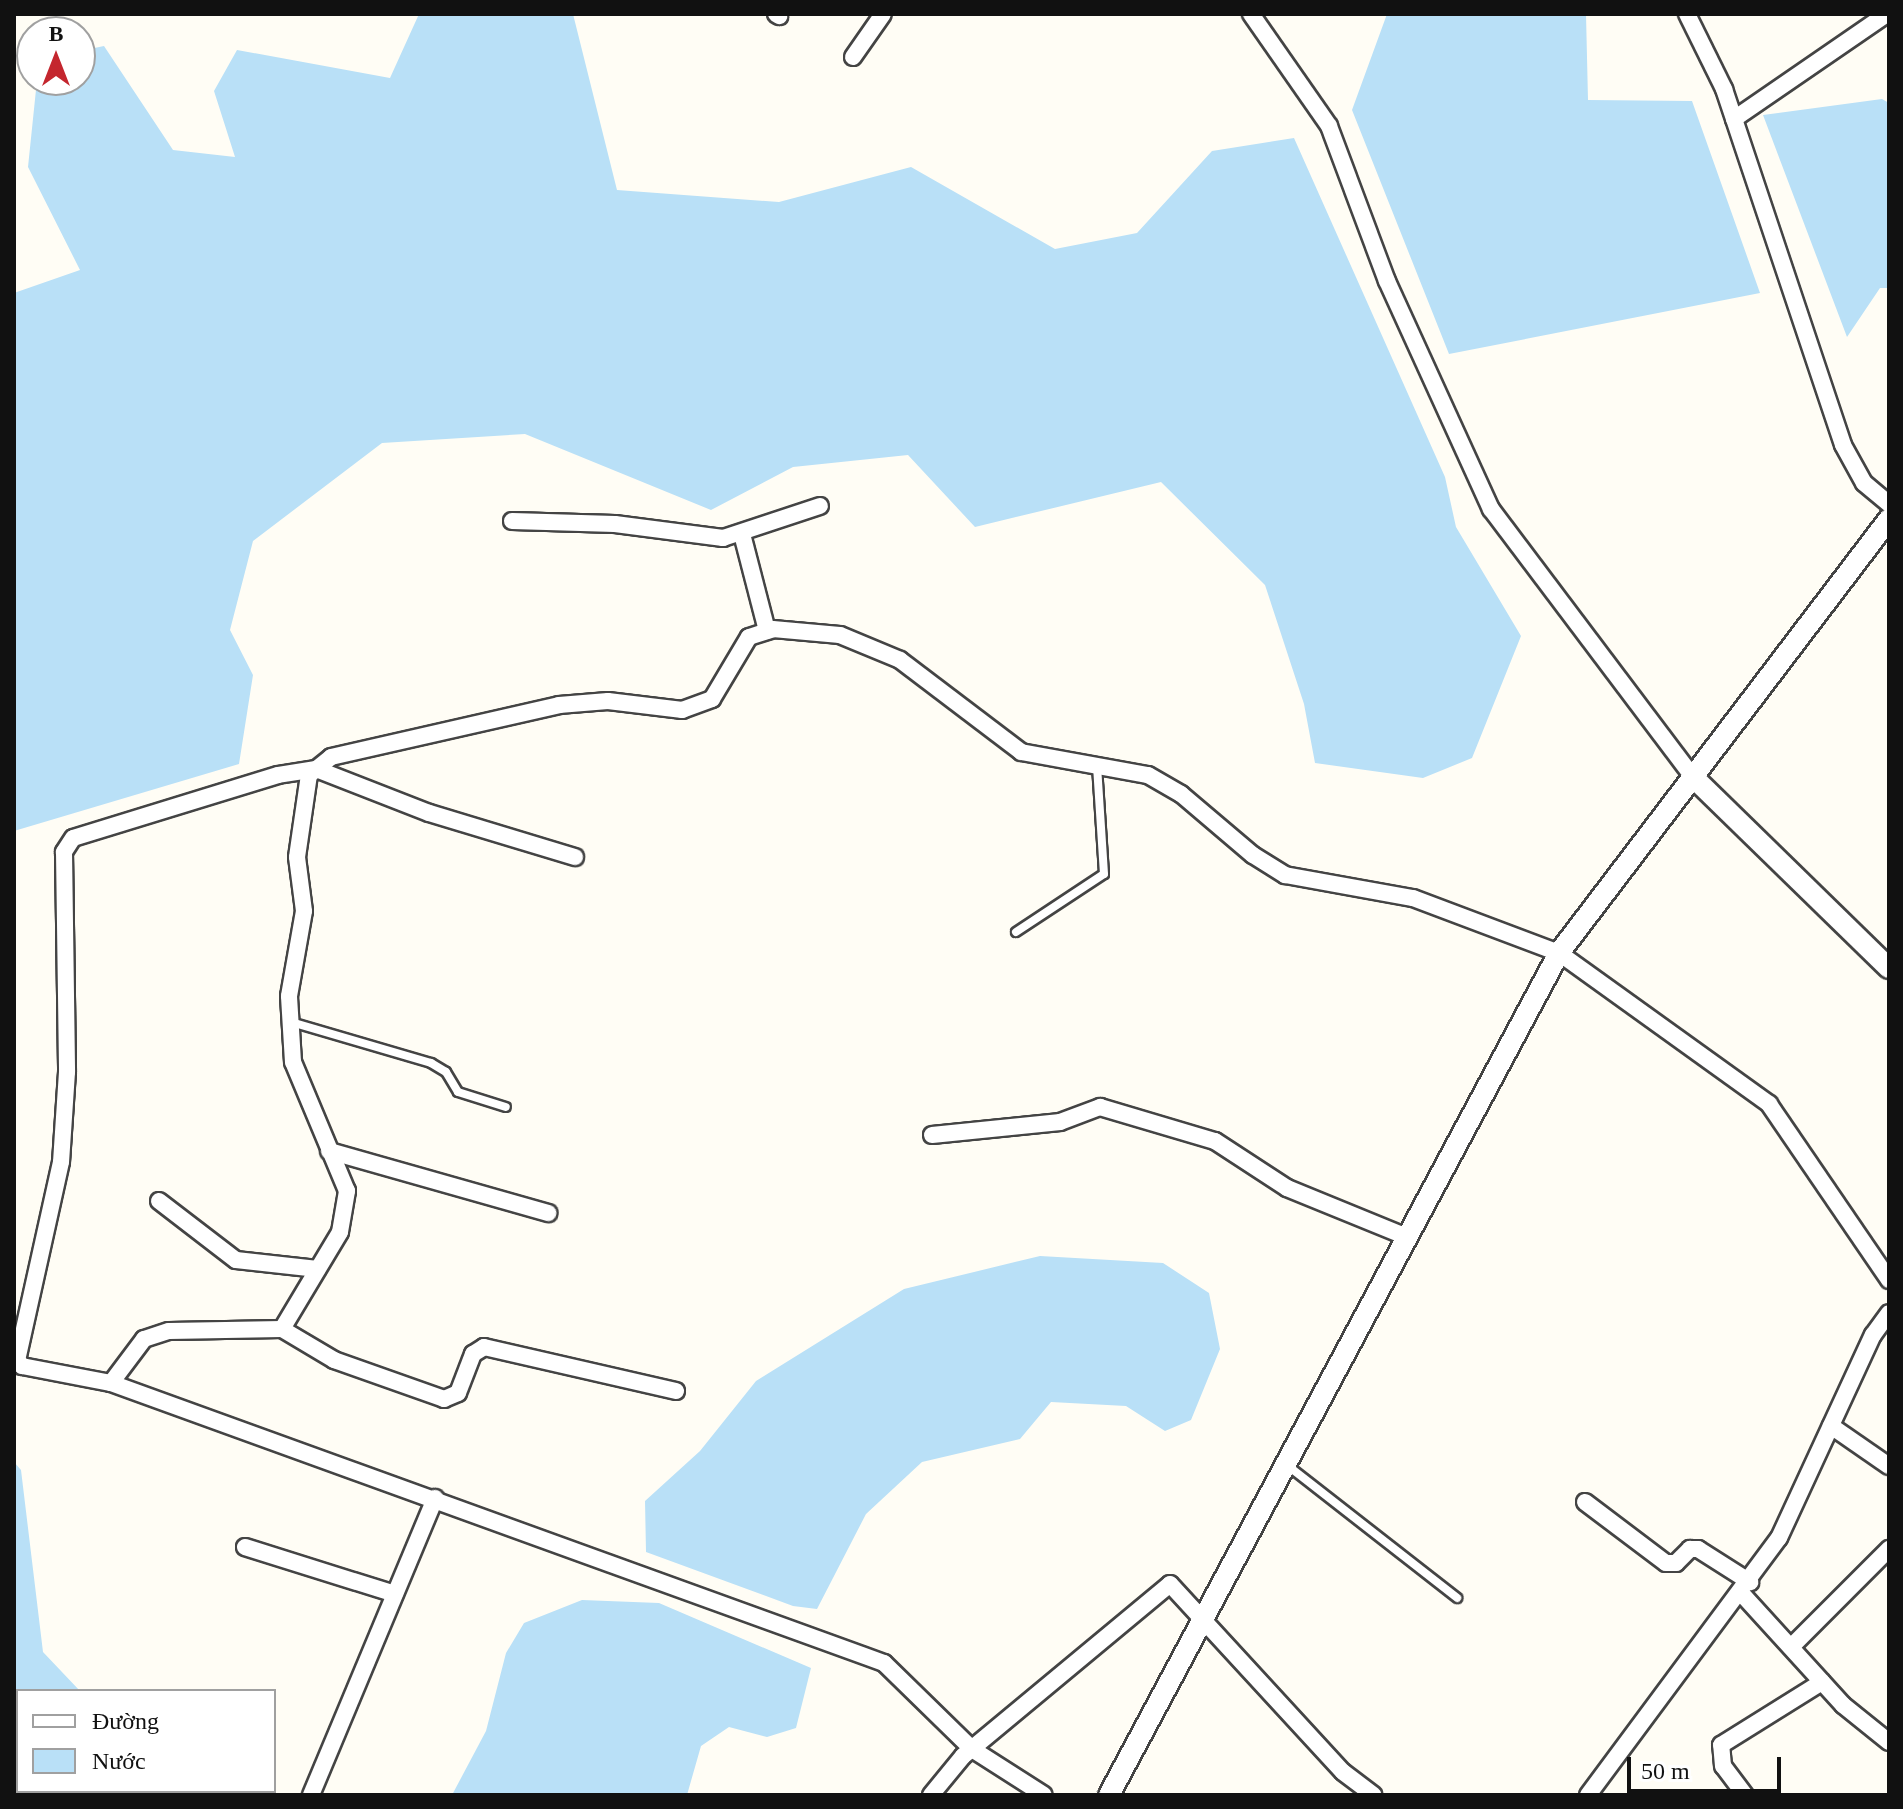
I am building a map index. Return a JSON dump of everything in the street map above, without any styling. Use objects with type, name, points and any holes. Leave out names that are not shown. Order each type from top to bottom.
[{"type":"street","points":[[853,57],[883,14]]},
{"type":"street","points":[[1251,14],[1329,126],[1387,281],[1491,509],[1694,778],[1889,968]]},
{"type":"street","points":[[1687,14],[1734,119],[1843,445],[1864,483],[1889,504]]},
{"type":"street","points":[[1734,119],[1887,14]]},
{"type":"street","points":[[512,521],[615,524],[723,538],[820,506]]},
{"type":"street","points":[[1109,1795],[1559,953],[1889,519]]},
{"type":"street","points":[[742,534],[767,631]]},
{"type":"street","points":[[282,1329],[340,1232],[347,1191],[293,1062],[289,996],[304,911],[297,857],[309,775],[331,757],[559,705],[608,701],[682,710],[712,699],[749,637],[767,631],[840,635],[900,660],[1021,752],[1148,775],[1181,794],[1253,855],[1285,875],[1413,898],[1559,953],[1769,1104],[1889,1280]]},
{"type":"street","points":[[575,857],[429,813],[316,769],[278,775],[87,831],[73,838],[64,852],[67,1072],[61,1162],[17,1360],[22,1366],[111,1383],[884,1663],[972,1749],[1044,1795]]},
{"type":"street","points":[[932,1135],[1060,1122],[1100,1107],[1215,1141],[1287,1188],[1407,1237]]},
{"type":"street","points":[[329,1151],[548,1213]]},
{"type":"street","points":[[159,1201],[236,1260],[318,1269]]},
{"type":"street","points":[[1588,1795],[1746,1588],[1779,1538],[1831,1426],[1889,1313]]},
{"type":"street","points":[[111,1383],[144,1339],[156,1335],[282,1329],[334,1360],[444,1399],[458,1393],[473,1354],[484,1347],[676,1391]]},
{"type":"street","points":[[1831,1426],[1889,1466]]},
{"type":"street","points":[[311,1795],[435,1498]]},
{"type":"street","points":[[1585,1502],[1666,1563],[1676,1563],[1690,1549],[1698,1549],[1746,1588],[1822,1682],[1889,1742]]},
{"type":"street","points":[[245,1547],[395,1594]]},
{"type":"street","points":[[1791,1647],[1889,1549]]},
{"type":"street","points":[[931,1795],[972,1749],[1170,1584],[1343,1772],[1373,1795]]},
{"type":"street","points":[[1745,1795],[1723,1766],[1721,1745],[1822,1682]]},
{"type":"lane","points":[[1016,932],[1104,874],[1097,764]]},
{"type":"lane","points":[[291,1022],[431,1063],[446,1072],[458,1092],[506,1107]]},
{"type":"lane","points":[[1285,1464],[1457,1598]]},
{"type":"water","points":[[419,14],[573,14],[617,190],[779,202],[911,167],[1055,249],[1137,233],[1212,151],[1294,138],[1445,477],[1456,527],[1521,636],[1472,758],[1423,778],[1315,763],[1304,704],[1265,585],[1161,482],[975,527],[908,455],[793,467],[711,510],[525,434],[382,443],[253,541],[230,630],[253,675],[239,764],[14,831],[14,293],[80,270],[28,167],[35,96],[96,96],[96,48],[104,46],[173,150],[235,157],[214,91],[237,50],[390,78]]},
{"type":"water","points":[[1387,14],[1586,14],[1588,100],[1692,101],[1760,293],[1449,354],[1352,110]]},
{"type":"water","points":[[1882,99],[1889,103],[1889,288],[1880,288],[1847,337],[1763,115]]},
{"type":"water","points":[[1040,1256],[1163,1263],[1209,1293],[1220,1349],[1191,1420],[1165,1431],[1126,1406],[1051,1402],[1020,1439],[922,1462],[866,1514],[817,1609],[793,1606],[646,1552],[645,1501],[700,1451],[756,1381],[904,1289]]},
{"type":"water","points":[[14,1462],[21,1470],[43,1652],[78,1689],[16,1689],[16,1793],[240,1793],[14,1795]]},
{"type":"water","points":[[582,1600],[659,1603],[811,1668],[796,1728],[767,1737],[729,1727],[701,1746],[687,1795],[452,1795],[486,1731],[506,1653],[524,1623]]}]
